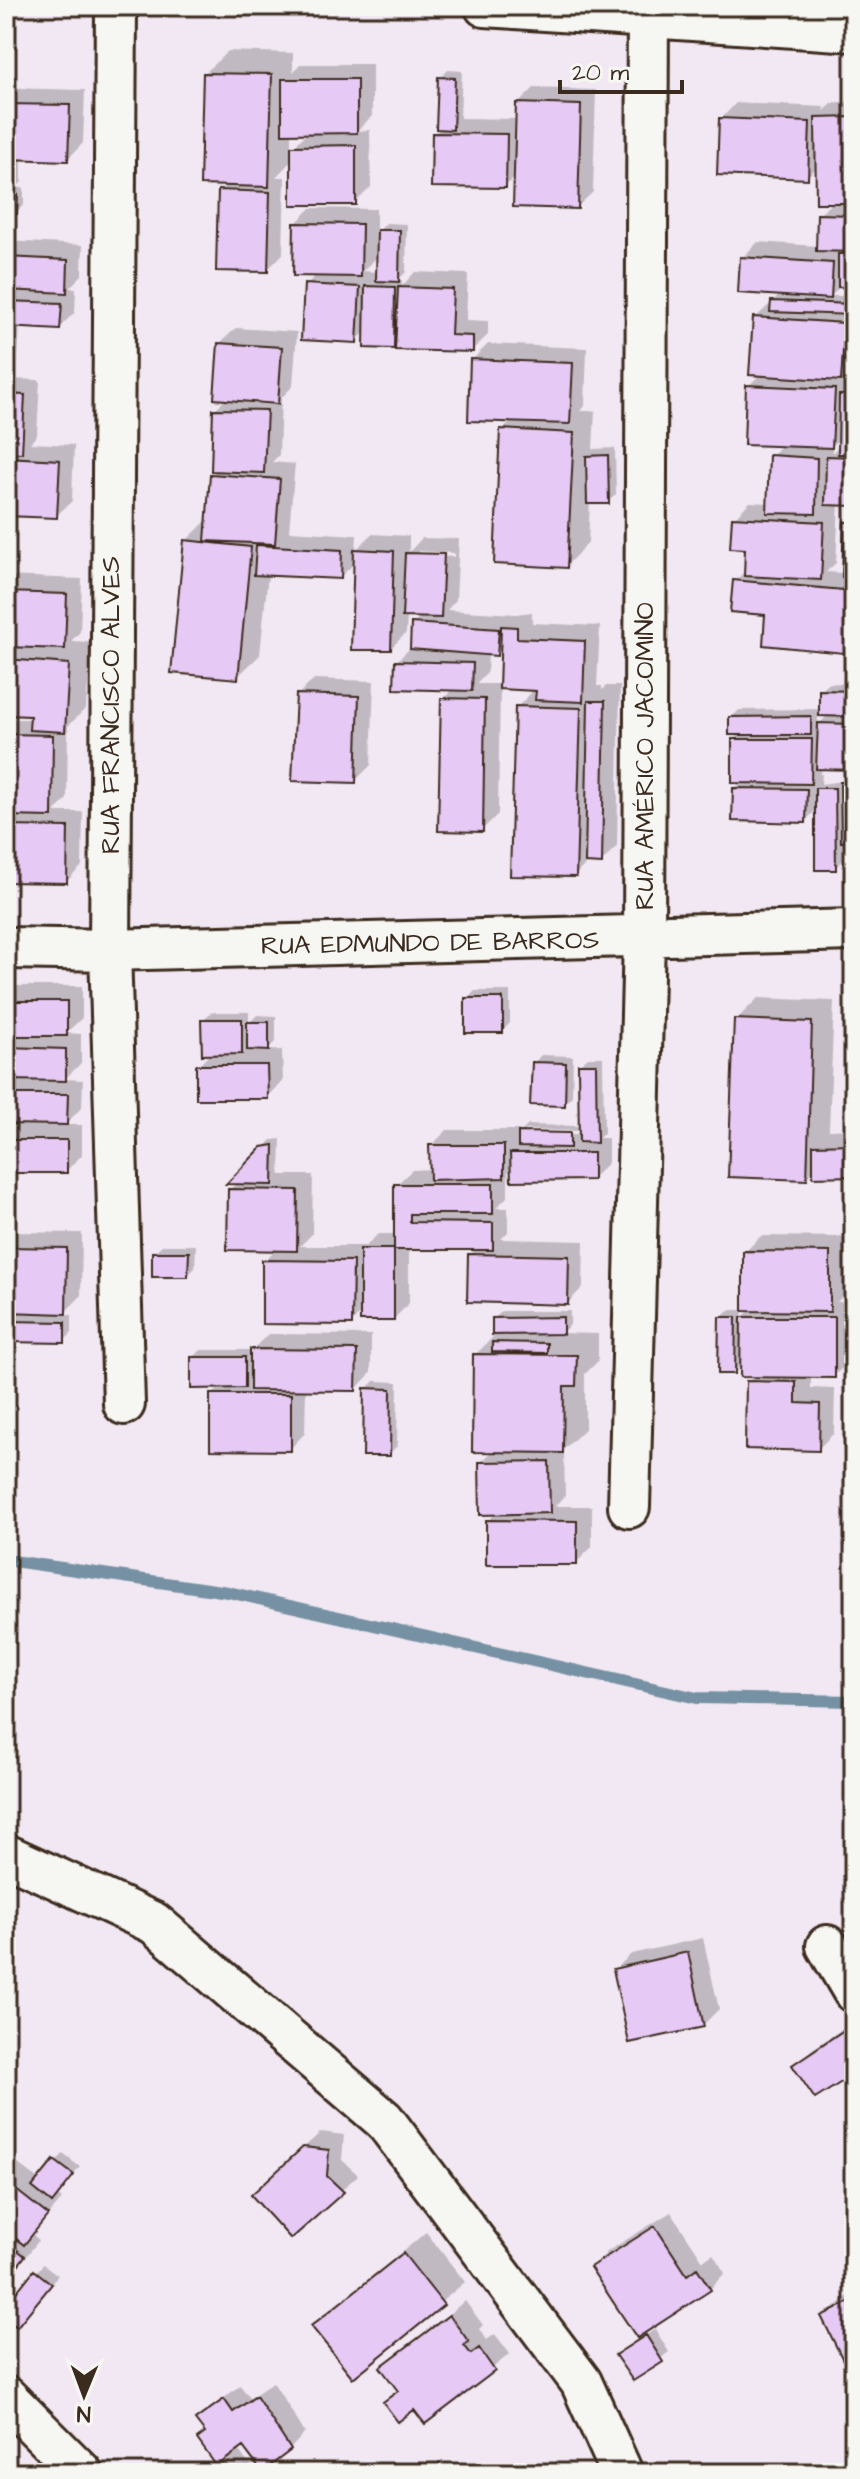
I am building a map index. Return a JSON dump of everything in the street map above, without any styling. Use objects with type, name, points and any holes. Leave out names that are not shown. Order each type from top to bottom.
[{"type":"street","name":"RUA FRANCISCO ALVES","points":[[116,6],[110,950],[124,1404]]},
{"type":"street","points":[[485,6],[648,12],[854,31]]},
{"type":"street","name":"RUA AMÉRICO JACOMINO","points":[[629,1507],[644,938],[648,12]]},
{"type":"street","name":"RUA EDMUNDO DE BARROS","points":[[6,948],[110,950],[854,930]]},
{"type":"street","points":[[6,1855],[154,1923],[384,2120],[581,2382],[622,2473]]},
{"type":"street","points":[[827,1946],[854,1992]]},
{"type":"street","points":[[6,2397],[82,2473]]},
{"type":"building","points":[[203,73],[272,74],[269,187],[200,185]]},
{"type":"building","points":[[438,77],[455,78],[453,130],[436,129]]},
{"type":"building","points":[[282,79],[357,79],[357,133],[282,134]]},
{"type":"building","points":[[516,103],[581,105],[578,209],[513,207]]},
{"type":"building","points":[[6,104],[70,105],[68,161],[6,159]]},
{"type":"building","points":[[854,117],[854,203],[816,203],[815,118]]},
{"type":"building","points":[[719,118],[810,122],[808,179],[717,175]]},
{"type":"building","points":[[432,133],[507,134],[506,188],[431,187]]},
{"type":"building","points":[[356,145],[356,205],[291,205],[291,146]]},
{"type":"building","points":[[6,161],[16,162],[15,191],[6,191]]},
{"type":"building","points":[[218,190],[270,192],[268,272],[216,271]]},
{"type":"building","points":[[6,194],[18,195],[17,214],[6,214]]},
{"type":"building","points":[[817,214],[854,215],[854,252],[816,251]]},
{"type":"building","points":[[294,223],[362,224],[361,277],[293,276]]},
{"type":"building","points":[[377,230],[400,230],[399,282],[376,281]]},
{"type":"building","points":[[838,254],[854,254],[854,288],[838,287]]},
{"type":"building","points":[[6,257],[68,260],[67,293],[6,290]]},
{"type":"building","points":[[740,257],[833,263],[831,299],[738,293]]},
{"type":"building","points":[[304,284],[360,287],[357,343],[301,340]]},
{"type":"building","points":[[365,286],[395,287],[394,349],[364,348]]},
{"type":"building","points":[[398,287],[453,289],[451,335],[473,336],[473,352],[395,350]]},
{"type":"building","points":[[6,301],[62,303],[60,330],[6,327]]},
{"type":"building","points":[[771,301],[854,304],[854,315],[770,312]]},
{"type":"building","points":[[753,317],[845,323],[841,381],[749,375]]},
{"type":"building","points":[[218,343],[282,347],[278,404],[214,399]]},
{"type":"building","points":[[470,359],[573,363],[570,424],[468,421]]},
{"type":"building","points":[[746,385],[835,389],[832,448],[744,445]]},
{"type":"building","points":[[6,394],[25,395],[22,453],[6,452]]},
{"type":"building","points":[[839,395],[854,395],[854,454],[838,454]]},
{"type":"building","points":[[213,409],[267,410],[264,473],[211,471]]},
{"type":"building","points":[[500,429],[574,433],[567,568],[494,564]]},
{"type":"building","points":[[608,455],[609,504],[587,504],[586,456]]},
{"type":"building","points":[[769,455],[817,458],[816,514],[767,513]]},
{"type":"building","points":[[826,456],[854,457],[854,506],[825,505]]},
{"type":"building","points":[[6,457],[60,460],[57,518],[6,516]]},
{"type":"building","points":[[210,474],[280,479],[275,544],[205,541]]},
{"type":"building","points":[[732,517],[824,522],[821,580],[744,576],[745,549],[730,548]]},
{"type":"building","points":[[844,522],[854,522],[854,578],[842,577]]},
{"type":"building","points":[[184,540],[251,547],[238,679],[171,673]]},
{"type":"building","points":[[256,545],[342,550],[341,579],[254,575]]},
{"type":"building","points":[[354,549],[394,551],[391,650],[351,650]]},
{"type":"building","points":[[405,553],[444,554],[441,618],[402,617]]},
{"type":"building","points":[[733,580],[854,591],[854,654],[763,645],[765,615],[730,612]]},
{"type":"building","points":[[6,592],[67,594],[65,649],[6,647]]},
{"type":"building","points":[[411,623],[499,629],[497,656],[410,649]]},
{"type":"building","points":[[501,626],[517,627],[517,638],[585,641],[583,702],[535,700],[536,691],[499,689]]},
{"type":"building","points":[[6,659],[69,664],[65,732],[29,730],[30,716],[6,715]]},
{"type":"building","points":[[395,661],[473,663],[472,691],[394,689]]},
{"type":"building","points":[[819,690],[854,691],[854,717],[819,716]]},
{"type":"building","points":[[296,694],[359,696],[356,783],[292,781]]},
{"type":"building","points":[[441,698],[485,699],[483,832],[438,831]]},
{"type":"building","points":[[588,701],[605,701],[602,864],[585,863]]},
{"type":"building","points":[[515,706],[581,708],[576,877],[510,876]]},
{"type":"building","points":[[811,716],[811,735],[729,735],[729,717]]},
{"type":"building","points":[[818,723],[854,724],[854,770],[816,769]]},
{"type":"building","points":[[6,734],[53,735],[52,817],[6,816]]},
{"type":"building","points":[[732,739],[812,739],[811,784],[732,783]]},
{"type":"building","points":[[840,782],[854,782],[854,842],[841,842]]},
{"type":"building","points":[[733,788],[807,789],[806,823],[732,821]]},
{"type":"building","points":[[815,788],[835,788],[836,870],[815,870]]},
{"type":"building","points":[[6,826],[68,827],[67,883],[6,882]]},
{"type":"building","points":[[465,998],[503,998],[503,1033],[465,1033]]},
{"type":"building","points":[[6,1001],[67,1001],[67,1036],[6,1036]]},
{"type":"building","points":[[201,1019],[242,1019],[242,1054],[202,1055]]},
{"type":"building","points":[[734,1019],[812,1022],[807,1180],[728,1177]]},
{"type":"building","points":[[247,1022],[269,1022],[269,1051],[247,1050]]},
{"type":"building","points":[[6,1047],[66,1049],[66,1081],[6,1080]]},
{"type":"building","points":[[532,1062],[566,1063],[565,1106],[530,1105]]},
{"type":"building","points":[[578,1064],[596,1064],[597,1143],[579,1142]]},
{"type":"building","points":[[196,1065],[267,1065],[268,1099],[196,1099]]},
{"type":"building","points":[[6,1094],[68,1094],[67,1125],[6,1124]]},
{"type":"building","points":[[518,1132],[570,1133],[570,1148],[518,1147]]},
{"type":"building","points":[[6,1140],[67,1140],[67,1173],[6,1173]]},
{"type":"building","points":[[854,1144],[854,1176],[813,1177],[813,1145]]},
{"type":"building","points":[[274,1145],[273,1185],[226,1184],[262,1147]]},
{"type":"building","points":[[429,1145],[504,1145],[504,1178],[430,1180]]},
{"type":"building","points":[[510,1153],[593,1153],[593,1180],[511,1181]]},
{"type":"building","points":[[394,1184],[493,1184],[493,1214],[410,1214],[410,1222],[493,1223],[493,1250],[394,1250]]},
{"type":"building","points":[[228,1189],[298,1190],[297,1251],[227,1250]]},
{"type":"building","points":[[6,1247],[67,1248],[66,1314],[6,1312]]},
{"type":"building","points":[[360,1249],[394,1249],[394,1321],[360,1321]]},
{"type":"building","points":[[743,1251],[830,1252],[830,1312],[743,1311]]},
{"type":"building","points":[[152,1252],[189,1252],[188,1277],[152,1277]]},
{"type":"building","points":[[468,1254],[569,1256],[568,1305],[467,1302]]},
{"type":"building","points":[[262,1260],[353,1261],[352,1325],[262,1324]]},
{"type":"building","points":[[563,1317],[563,1334],[492,1335],[492,1318]]},
{"type":"building","points":[[719,1317],[736,1317],[735,1374],[718,1374]]},
{"type":"building","points":[[741,1317],[835,1317],[835,1378],[740,1377]]},
{"type":"building","points":[[6,1321],[65,1322],[65,1343],[6,1342]]},
{"type":"building","points":[[492,1342],[547,1343],[547,1353],[492,1352]]},
{"type":"building","points":[[250,1349],[357,1350],[356,1391],[250,1390]]},
{"type":"building","points":[[473,1354],[577,1355],[576,1386],[564,1386],[563,1453],[472,1452]]},
{"type":"building","points":[[191,1357],[245,1357],[245,1388],[191,1389]]},
{"type":"building","points":[[746,1381],[796,1382],[796,1403],[820,1404],[819,1451],[745,1449]]},
{"type":"building","points":[[364,1388],[391,1389],[390,1456],[363,1456]]},
{"type":"building","points":[[210,1394],[291,1394],[291,1451],[210,1450]]},
{"type":"building","points":[[549,1461],[550,1513],[480,1515],[479,1462]]},
{"type":"building","points":[[486,1520],[577,1521],[577,1565],[486,1565]]},
{"type":"building","points":[[688,1952],[704,2027],[629,2043],[613,1969]]},
{"type":"building","points":[[847,2028],[854,2038],[854,2074],[815,2099],[792,2065]]},
{"type":"building","points":[[303,2147],[329,2150],[327,2176],[344,2192],[291,2239],[251,2195]]},
{"type":"building","points":[[54,2160],[74,2175],[52,2203],[32,2187]]},
{"type":"building","points":[[6,2182],[48,2215],[24,2245],[6,2231]]},
{"type":"building","points":[[655,2226],[687,2275],[697,2268],[711,2290],[637,2338],[590,2267]]},
{"type":"building","points":[[6,2241],[25,2256],[6,2281]]},
{"type":"building","points":[[403,2253],[444,2305],[353,2378],[311,2326]]},
{"type":"building","points":[[34,2270],[52,2284],[17,2327],[6,2319],[6,2305]]},
{"type":"building","points":[[854,2300],[854,2382],[821,2316]]},
{"type":"building","points":[[449,2315],[469,2342],[464,2345],[471,2354],[479,2348],[495,2371],[425,2424],[414,2410],[398,2422],[383,2402],[398,2391],[380,2367]]},
{"type":"building","points":[[646,2335],[663,2362],[633,2381],[615,2355]]},
{"type":"building","points":[[256,2396],[291,2450],[262,2472],[243,2447],[221,2463],[228,2473],[203,2473],[215,2464],[197,2439],[205,2433],[195,2420],[224,2399],[233,2412]]},
{"type":"waterway","points":[[6,1560],[228,1592],[697,1698],[854,1701]]}]
